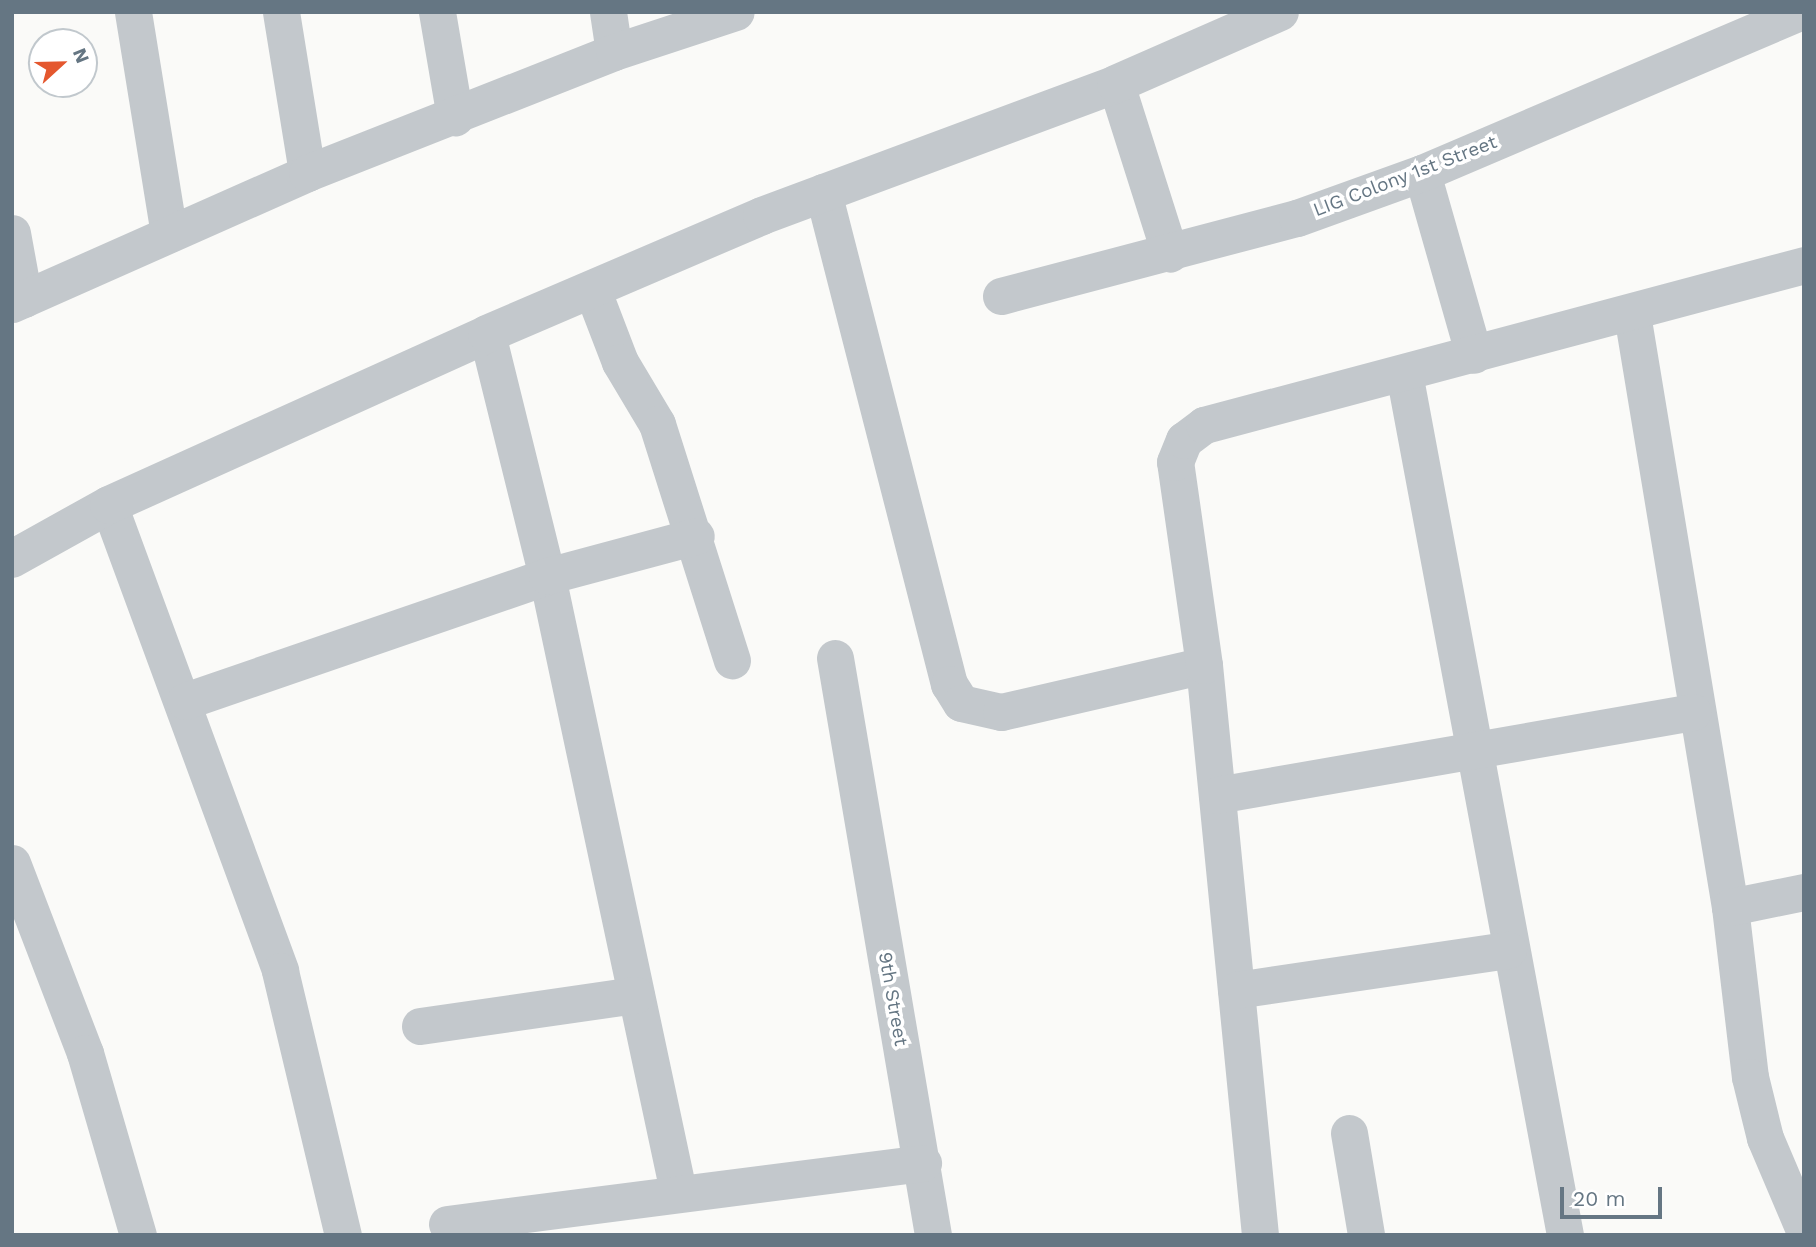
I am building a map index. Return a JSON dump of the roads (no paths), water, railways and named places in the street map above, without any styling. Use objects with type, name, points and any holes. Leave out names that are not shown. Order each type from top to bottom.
[{"type":"street","points":[[133,12],[169,234]]},
{"type":"street","points":[[281,12],[307,173]]},
{"type":"street","points":[[437,12],[455,117]]},
{"type":"street","points":[[608,12],[614,52]]},
{"type":"street","points":[[12,233],[18,302],[307,173],[455,117],[614,52],[736,12]]},
{"type":"street","points":[[12,559],[109,505],[487,334],[823,192],[1116,84],[1280,12]]},
{"type":"street","name":"LIG Colony 1st Street","points":[[1001,296],[1170,254],[1422,173],[1799,12]]},
{"type":"street","points":[[1116,84],[1170,254]]},
{"type":"street","points":[[1422,173],[1474,355]]},
{"type":"street","points":[[823,192],[949,684],[961,703],[1001,712],[1204,664]]},
{"type":"street","points":[[1259,1235],[1204,664],[1175,461],[1184,440],[1231,413],[1474,355],[1804,265]]},
{"type":"street","points":[[592,289],[620,362],[657,424],[696,536],[732,660]]},
{"type":"street","points":[[1632,314],[1693,712],[1730,907],[1750,1077],[1765,1138],[1804,1230]]},
{"type":"street","points":[[487,334],[547,576],[678,1191]]},
{"type":"street","points":[[1404,373],[1508,950],[1565,1235]]},
{"type":"street","points":[[109,505],[185,701],[281,971],[342,1235]]},
{"type":"street","points":[[185,701],[547,576],[696,536]]},
{"type":"street","name":"9th Street","points":[[835,658],[851,764],[923,1163],[933,1235]]},
{"type":"street","points":[[1217,795],[1693,712]]},
{"type":"street","points":[[12,863],[85,1053],[138,1235]]},
{"type":"street","points":[[1730,907],[1804,892]]},
{"type":"street","points":[[1236,990],[1508,950]]},
{"type":"street","points":[[420,1027],[636,995]]},
{"type":"street","points":[[1349,1133],[1366,1235]]},
{"type":"street","points":[[447,1224],[678,1191],[923,1163]]}]
